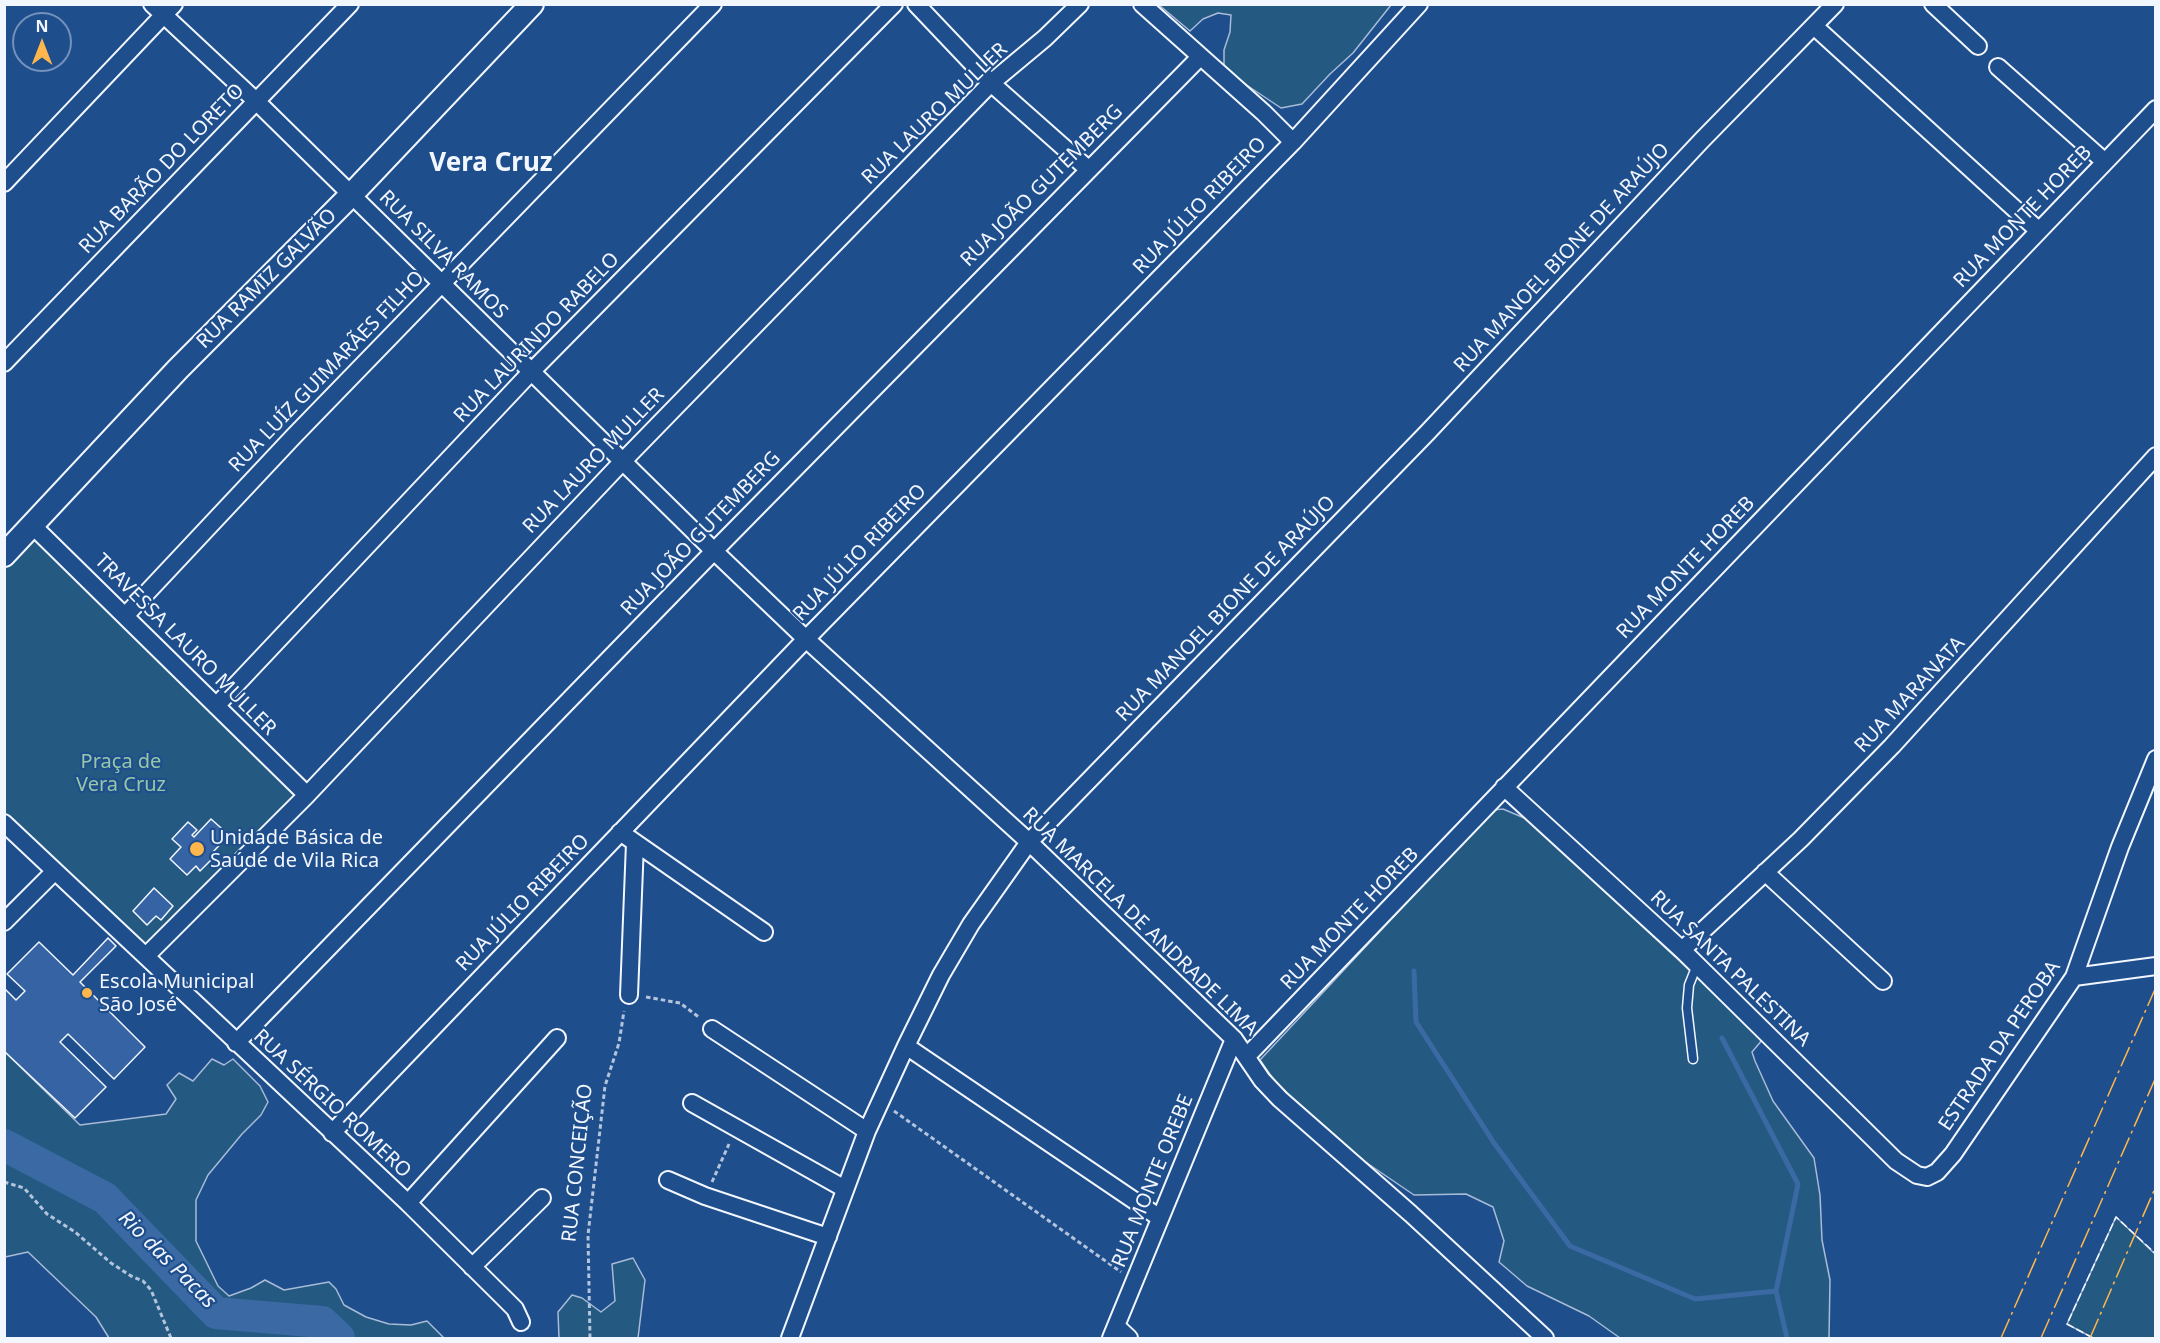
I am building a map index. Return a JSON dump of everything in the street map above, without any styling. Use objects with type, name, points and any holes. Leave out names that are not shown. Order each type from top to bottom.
[{"type":"street","name":"RUA BARÃO DO LORETO","points":[[4,363],[350,4]]},
{"type":"street","name":"RUA RAMIZ GALVÃO","points":[[4,555],[178,369],[352,194],[532,4]]},
{"type":"street","name":"RUA LUÍZ GUIMARÃES FILHO","points":[[125,616],[293,437],[713,4]]},
{"type":"street","name":"RUA LAURINDO RABELO","points":[[216,706],[531,372],[894,4]]},
{"type":"street","points":[[916,4],[991,82],[1088,169]]},
{"type":"street","name":"RUA LAURO MULLER","points":[[147,955],[307,795],[622,462],[991,82],[1045,38],[1080,4]]},
{"type":"street","points":[[1142,4],[1264,113],[1293,142]]},
{"type":"street","name":"RUA JÚLIO RIBEIRO","points":[[332,1133],[806,639],[1293,142],[1419,4]]},
{"type":"street","name":"RUA MANOEL BIONE DE ARAÚJO","points":[[790,1338],[867,1131],[906,1046],[941,975],[970,924],[1029,842],[1427,433],[1702,140],[1835,4]]},
{"type":"street","points":[[1933,4],[1978,46]]},
{"type":"street","name":"RUA SILVA RAMOS","points":[[164,8],[622,462],[806,639]]},
{"type":"street","points":[[4,183],[164,8]]},
{"type":"street","points":[[1814,26],[2039,231]]},
{"type":"street","name":"RUA JOÃO GUTEMBERG","points":[[236,1043],[714,551],[1200,57]]},
{"type":"street","points":[[1998,67],[2105,162]]},
{"type":"street","name":"RUA MONTE HOREB","points":[[1248,1056],[2156,110]]},
{"type":"street","name":"RUA MARANATA","points":[[1682,950],[1801,839],[1892,746],[2156,456]]},
{"type":"street","name":"TRAVESSA LAURO MULLER","points":[[33,526],[307,795]]},
{"type":"street","name":"RUA MARCELA DE ANDRADE LIMA","points":[[806,639],[1029,842],[1234,1039],[1248,1056],[1262,1080],[1280,1099],[1411,1214],[1545,1338]]},
{"type":"street","name":"ESTRADA DA PEROBA","points":[[1927,1177],[1937,1172],[1953,1154],[2074,977],[2120,847],[2156,759]]},
{"type":"street","name":"RUA SANTA PALESTINA","points":[[1504,787],[1697,964],[1896,1161],[1917,1175],[1927,1177]]},
{"type":"street","name":"RUA SÉRGIO ROMERO","points":[[4,823],[147,955],[236,1043],[408,1203],[515,1309],[521,1322]]},
{"type":"street","points":[[620,832],[764,932]]},
{"type":"street","points":[[630,995],[635,843]]},
{"type":"street","points":[[4,922],[55,871]]},
{"type":"street","points":[[1765,872],[1883,981]]},
{"type":"street","points":[[2074,977],[2156,966]]},
{"type":"street","points":[[712,1029],[867,1131]]},
{"type":"street","points":[[408,1203],[557,1038]]},
{"type":"street","name":"RUA MONTE OREBE","points":[[1114,1332],[1234,1039]]},
{"type":"street","points":[[906,1046],[1160,1218]]},
{"type":"street","points":[[693,1103],[844,1189]]},
{"type":"street","points":[[668,1180],[705,1196],[828,1237]]},
{"type":"street","points":[[472,1267],[542,1198]]},
{"type":"street","points":[[1114,1332],[1129,1338]]},
{"type":"lane","points":[[1693,1059],[1687,1008],[1689,985],[1697,964]]},
{"type":"path","points":[[630,995],[680,1003],[712,1029]]},
{"type":"path","name":"RUA CONCEIÇÃO","points":[[590,1338],[588,1235],[605,1086],[619,1043],[622,1018],[630,995]]},
{"type":"path","points":[[881,1101],[1134,1282]]},
{"type":"path","points":[[705,1196],[736,1129]]},
{"type":"path","points":[[4,1182],[24,1188],[47,1214],[75,1232],[111,1263],[143,1281],[151,1290],[171,1338]]},
{"type":"green space","points":[[1159,5],[1391,5],[1353,53],[1302,104],[1281,108],[1233,76],[1224,65],[1224,50],[1230,32],[1231,15],[1218,13],[1203,19],[1190,31]]},
{"type":"green space","name":"Praça de Vera Cruz","points":[[33,526],[307,795],[147,955],[5,821],[5,555]]},
{"type":"green space","points":[[1503,809],[1529,820],[1763,1039],[1752,1052],[1755,1061],[1773,1101],[1814,1158],[1820,1195],[1822,1240],[1830,1280],[1829,1338],[1620,1338],[1589,1316],[1527,1286],[1499,1262],[1504,1241],[1493,1207],[1466,1194],[1414,1195],[1364,1161],[1276,1083],[1260,1060],[1493,810]]},
{"type":"green space","points":[[4,1051],[80,1125],[166,1114],[176,1099],[167,1085],[179,1073],[193,1081],[212,1059],[224,1065],[233,1059],[260,1086],[268,1102],[261,1115],[208,1175],[196,1200],[196,1241],[218,1286],[229,1296],[265,1280],[284,1290],[329,1282],[336,1289],[344,1305],[366,1317],[389,1324],[411,1325],[427,1321],[444,1338],[109,1338],[96,1317],[28,1252],[5,1257]]},
{"type":"green space","points":[[2116,1217],[2155,1254],[2155,1338],[2093,1338],[2067,1324]]},
{"type":"green space","points":[[633,1258],[645,1280],[638,1338],[559,1338],[558,1312],[572,1295],[582,1298],[601,1312],[615,1301],[612,1264]]},
{"type":"building","name":"Unidade Básica de Saúde de Vila Rica","points":[[211,819],[229,835],[213,852],[216,855],[200,871],[196,866],[187,875],[170,859],[181,847],[172,839],[188,822],[197,830],[192,835],[194,837]]},
{"type":"building","points":[[154,888],[173,906],[161,920],[156,916],[147,925],[133,911]]},
{"type":"building","points":[[108,938],[116,946],[80,982],[145,1047],[114,1079],[68,1034],[60,1042],[106,1087],[75,1118],[4,1051],[4,988],[16,1000],[25,991],[7,974],[39,942],[73,975]]},
{"type":"waterway","points":[[1414,971],[1416,1022],[1494,1143],[1570,1246],[1695,1299],[1776,1291]]},
{"type":"waterway","points":[[1722,1038],[1798,1184],[1776,1291],[1787,1338]]},
{"type":"waterway","name":"Rio das Pacas","points":[[4,1145],[105,1198],[216,1313],[322,1322],[339,1338]]},
{"type":"fence","points":[[2093,1338],[2067,1324],[2116,1217],[2156,1254]]},
{"type":"power","points":[[2001,1338],[2156,987]]},
{"type":"power","points":[[2041,1338],[2156,1077]]},
{"type":"power","points":[[2090,1338],[2156,1186]]},
{"type":"place","name":"Unidade Básica de Saúde de Vila Rica","points":[[197,849]]},
{"type":"place","name":"Escola Municipal São José","points":[[87,993]]},
{"type":"district","name":"Vera Cruz","points":[[491,164]]}]
